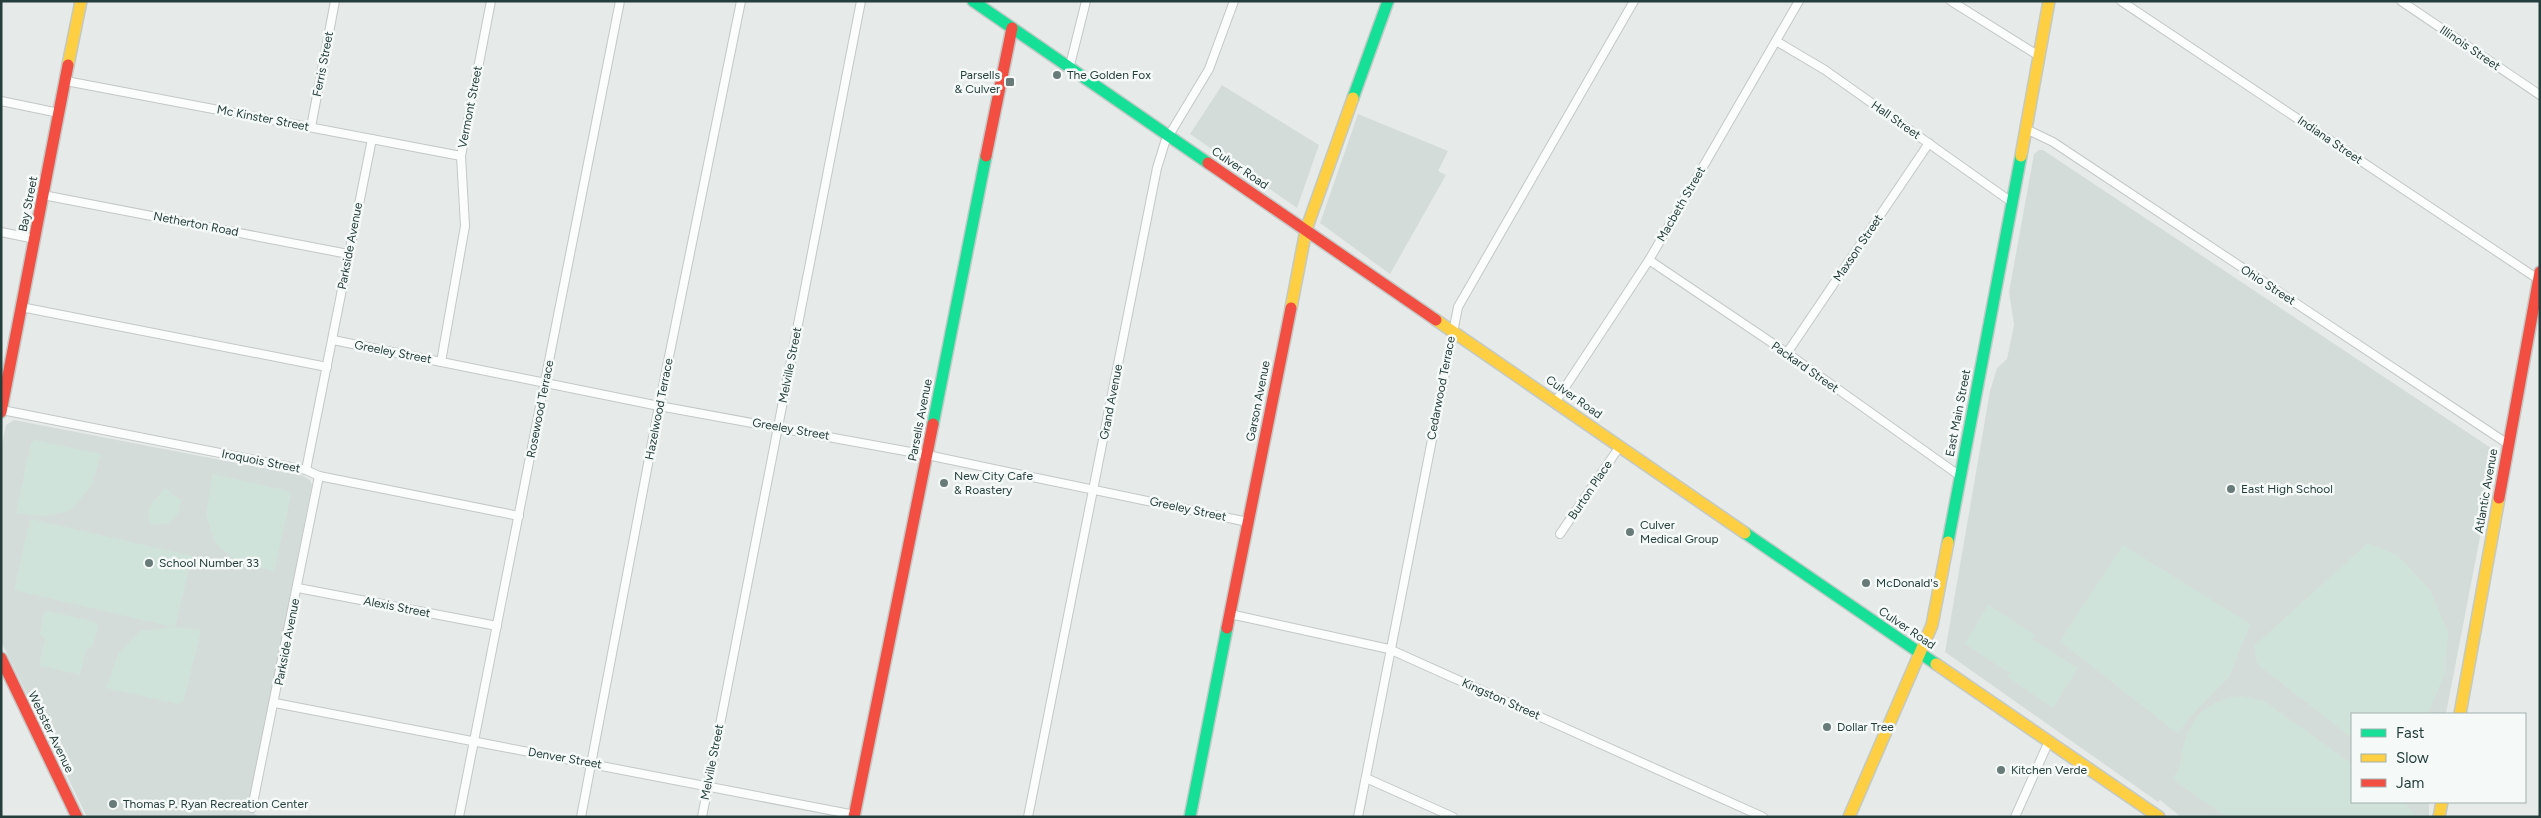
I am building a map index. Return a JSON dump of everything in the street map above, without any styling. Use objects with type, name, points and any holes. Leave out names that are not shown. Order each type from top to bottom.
[{"type":"main road","name":"Bay Street","points":[[1,411],[6,362],[22,307],[82,1]]},
{"type":"main road","name":"Culver Road","points":[[974,1],[1069,70],[1169,136],[1556,401],[2159,817]]},
{"type":"main road","name":"Garson Avenue","points":[[1190,817],[1306,230],[1388,1]]},
{"type":"main road","name":"East Main Street","points":[[1849,817],[1932,625],[2014,203],[2049,1]]},
{"type":"main road","name":"Parsells Avenue","points":[[855,816],[1012,28]]},
{"type":"main road","name":"Atlantic Avenue","points":[[2460,713],[2508,444],[2536,318],[2539,276]]},
{"type":"main road","name":"Webster Avenue","points":[[1,658],[77,817]]},
{"type":"main road","points":[[2439,817],[2442,803]]},
{"type":"street","name":"Ferris Street","points":[[311,127],[335,1]]},
{"type":"street","name":"Vermont Street","points":[[441,362],[465,226],[461,156],[491,1]]},
{"type":"street","name":"Rosewood Terrace","points":[[458,817],[620,1]]},
{"type":"street","name":"Hazelwood Terrace","points":[[581,817],[660,406],[741,1]]},
{"type":"street","name":"Melville Street","points":[[702,817],[861,1]]},
{"type":"street","points":[[1069,70],[1086,1]]},
{"type":"street","name":"Grand Avenue","points":[[1028,817],[1157,168],[1169,136],[1203,84],[1234,1]]},
{"type":"street","name":"Cedarwood Terrace","points":[[1358,817],[1452,330],[1463,297],[1634,1]]},
{"type":"street","name":"Macbeth Street","points":[[1556,401],[1649,260],[1799,1]]},
{"type":"street","points":[[1951,1],[2039,56]]},
{"type":"street","name":"Indiana Street","points":[[2121,1],[2539,276]]},
{"type":"street","name":"Illinois Street","points":[[2401,1],[2540,95]]},
{"type":"street","name":"Hall Street","points":[[1776,41],[1825,70],[2014,203]]},
{"type":"street","name":"Mc Kinster Street","points":[[66,81],[461,156]]},
{"type":"street","points":[[1,101],[59,113]]},
{"type":"street","name":"Ohio Street","points":[[2026,129],[2061,147],[2508,444]]},
{"type":"street","name":"Parkside Avenue","points":[[306,470],[372,139]]},
{"type":"street","name":"Maxson Street","points":[[1787,353],[1930,144]]},
{"type":"street","name":"Netherton Road","points":[[43,195],[348,254]]},
{"type":"street","points":[[1,232],[35,239]]},
{"type":"street","name":"Packard Street","points":[[1649,260],[1787,353],[1960,476]]},
{"type":"street","points":[[22,307],[327,367]]},
{"type":"street","name":"Greeley Street","points":[[333,340],[546,381],[660,406],[778,426],[926,455],[1248,522]]},
{"type":"street","name":"Iroquois Street","points":[[1,411],[306,470],[320,476],[519,516]]},
{"type":"street","name":"Burton Place","points":[[1560,534],[1620,446]]},
{"type":"street","name":"Parkside Avenue","points":[[252,808],[320,476]]},
{"type":"street","name":"Alexis Street","points":[[298,588],[497,626]]},
{"type":"street","name":"Kingston Street","points":[[1230,614],[1389,649],[1763,817]]},
{"type":"street","name":"Denver Street","points":[[275,703],[591,762],[855,816]]},
{"type":"street","points":[[2015,817],[2049,741]]},
{"type":"street","points":[[1366,778],[1453,817]]},
{"type":"shaded area","points":[[1222,85],[1319,145],[1297,208],[1190,134]]},
{"type":"shaded area","points":[[1358,114],[1448,151],[1438,171],[1446,175],[1390,274],[1320,223]]},
{"type":"shaded area","name":"East High School","points":[[2039,150],[2043,150],[2494,450],[2496,454],[2446,713],[2351,713],[2351,803],[2429,803],[2429,817],[2181,817],[2160,800],[2158,802],[1945,652],[1990,391],[1997,368],[2007,359],[2014,325],[2009,292],[2034,154]]},
{"type":"shaded area","name":"School Number 33","points":[[14,420],[304,476],[310,480],[312,485],[248,809],[259,817],[87,817],[1,641],[1,449],[6,425]]},
{"type":"green space","points":[[35,440],[101,454],[91,486],[70,511],[43,516],[16,513],[31,443]]},
{"type":"green space","points":[[213,474],[288,491],[291,495],[274,571],[238,562],[215,543],[206,515]]},
{"type":"green space","points":[[165,488],[182,501],[179,505],[180,511],[169,523],[152,525],[149,521],[148,508]]},
{"type":"green space","points":[[30,519],[192,556],[175,627],[201,630],[183,702],[179,704],[106,688],[118,654],[140,631],[173,627],[14,590]]},
{"type":"green space","points":[[2368,543],[2398,556],[2430,590],[2448,632],[2445,672],[2428,713],[2351,713],[2351,737],[2257,664],[2254,646]]},
{"type":"green space","points":[[2123,545],[2250,624],[2229,677],[2189,718],[2178,734],[2060,641]]},
{"type":"green space","points":[[1988,605],[2035,635],[2032,639],[2078,668],[2053,708],[2008,677],[2010,673],[1965,644]]},
{"type":"green space","points":[[48,611],[95,622],[98,626],[93,646],[86,649],[80,675],[39,665],[45,639],[40,634],[44,613]]},
{"type":"green space","points":[[2241,696],[2264,701],[2351,763],[2351,803],[2406,803],[2415,817],[2227,817],[2172,779],[2180,766],[2186,736],[2196,718],[2211,705]]},
{"type":"traffic: fast","points":[[973,1],[1208,163]]},
{"type":"traffic: fast","points":[[1353,98],[1388,1]]},
{"type":"traffic: fast","points":[[933,424],[986,156]]},
{"type":"traffic: fast","points":[[1948,542],[2021,156]]},
{"type":"traffic: fast","points":[[1745,533],[1936,664]]},
{"type":"traffic: fast","points":[[1190,817],[1227,628]]},
{"type":"traffic: slow","points":[[68,65],[81,1]]},
{"type":"traffic: slow","points":[[2021,156],[2049,1]]},
{"type":"traffic: slow","points":[[1291,308],[1306,230],[1353,98]]},
{"type":"traffic: slow","points":[[1436,320],[1745,533]]},
{"type":"traffic: slow","points":[[2460,713],[2499,498]]},
{"type":"traffic: slow","points":[[1849,817],[1932,625],[1948,542]]},
{"type":"traffic: slow","points":[[1936,664],[2159,817]]},
{"type":"traffic: slow","points":[[2439,817],[2442,803]]},
{"type":"traffic: jam","points":[[986,156],[1012,28]]},
{"type":"traffic: jam","points":[[1,412],[68,65]]},
{"type":"traffic: jam","points":[[1208,163],[1436,320]]},
{"type":"traffic: jam","points":[[2499,498],[2540,272]]},
{"type":"traffic: jam","points":[[1227,628],[1291,308]]},
{"type":"traffic: jam","points":[[854,817],[933,424]]},
{"type":"traffic: jam","points":[[1,658],[77,817]]},
{"type":"place","name":"The Golden Fox","points":[[1057,75]]},
{"type":"place","name":"Parsells & Culver","points":[[1010,82]]},
{"type":"place","name":"New City Cafe & Roastery","points":[[944,483]]},
{"type":"place","name":"East High School","points":[[2231,489]]},
{"type":"place","name":"Culver Medical Group","points":[[1630,532]]},
{"type":"place","name":"School Number 33","points":[[149,563]]},
{"type":"place","name":"McDonald's","points":[[1866,583]]},
{"type":"place","name":"Dollar Tree","points":[[1827,727]]},
{"type":"place","name":"Kitchen Verde","points":[[2001,770]]},
{"type":"place","name":"Thomas P. Ryan Recreation Center","points":[[113,804]]}]
